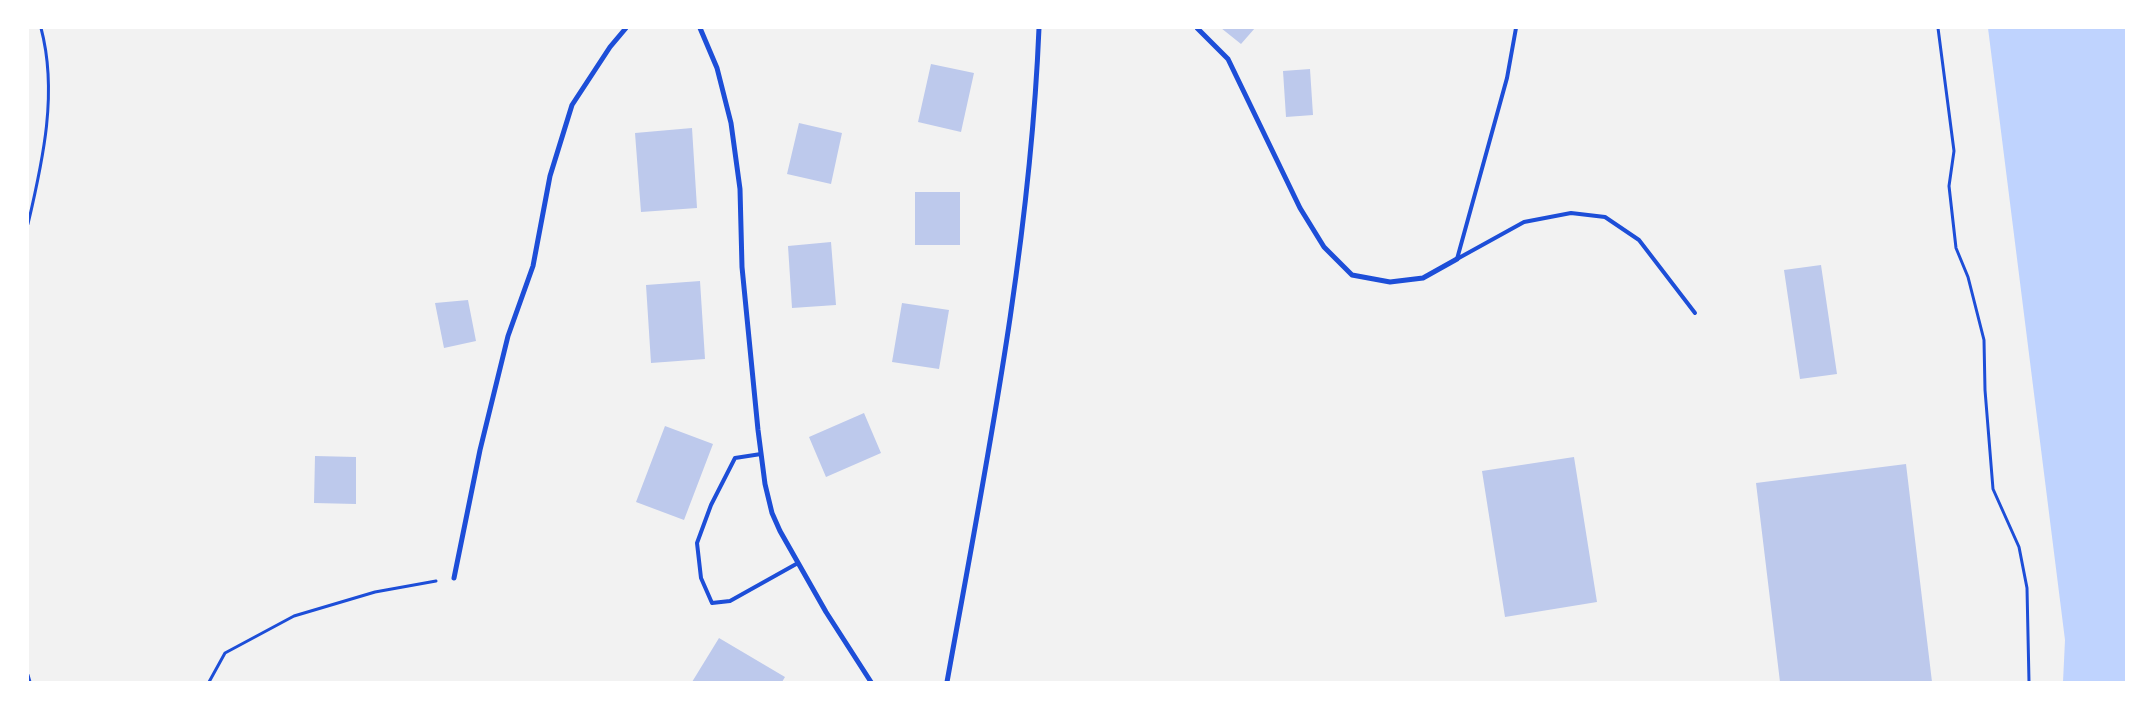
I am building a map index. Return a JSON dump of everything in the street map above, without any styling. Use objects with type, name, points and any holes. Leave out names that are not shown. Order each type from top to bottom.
[{"type":"street","points":[[454,578],[480,450],[506,345],[533,266],[550,176],[572,105],[610,47],[626,28]]},
{"type":"street","points":[[700,28],[717,68],[731,123],[740,189],[742,267],[761,454],[772,513],[826,612],[871,682]]},
{"type":"street","points":[[947,682],[1008,340],[1036,105],[1039,28]]},
{"type":"street","points":[[1197,28],[1228,59],[1300,208],[1324,248],[1352,275],[1390,282],[1423,278],[1457,259]]},
{"type":"lane","points":[[1457,259],[1507,78],[1516,28]]},
{"type":"lane","points":[[1457,259],[1524,222],[1570,213],[1605,218],[1639,240],[1695,313]]},
{"type":"lane","points":[[761,454],[735,458],[711,505],[697,543],[701,578],[712,603],[730,601],[798,563]]},
{"type":"path","points":[[28,224],[47,127],[50,96],[46,44],[42,28]]},
{"type":"path","points":[[1938,28],[1954,152],[1949,186],[1956,248],[1968,277],[1984,340],[1985,390],[1993,489],[2019,547],[2027,588],[2028,682]]},
{"type":"path","points":[[209,682],[225,652],[294,616],[375,592],[454,578]]},
{"type":"path","points":[[28,675],[30,682]]},
{"type":"water","points":[[1988,28],[2126,28],[2126,682],[2063,682],[2065,640]]},
{"type":"building","points":[[1221,28],[1255,28],[1241,44]]},
{"type":"building","points":[[931,64],[974,73],[961,132],[918,122]]},
{"type":"building","points":[[1310,69],[1313,115],[1286,117],[1283,71]]},
{"type":"building","points":[[799,123],[842,133],[831,184],[787,174]]},
{"type":"building","points":[[692,128],[697,208],[641,212],[635,133]]},
{"type":"building","points":[[915,192],[960,192],[960,245],[915,245]]},
{"type":"building","points":[[831,242],[836,305],[792,308],[788,246]]},
{"type":"building","points":[[1821,265],[1837,374],[1800,379],[1784,270]]},
{"type":"building","points":[[700,281],[705,359],[651,363],[646,285]]},
{"type":"building","points":[[468,300],[476,341],[444,348],[435,303]]},
{"type":"building","points":[[902,303],[949,310],[939,369],[892,362]]},
{"type":"building","points":[[864,413],[881,453],[826,477],[809,437]]},
{"type":"building","points":[[665,426],[713,444],[684,520],[636,502]]},
{"type":"building","points":[[315,456],[356,457],[356,504],[314,503]]},
{"type":"building","points":[[1574,457],[1597,602],[1505,617],[1482,471]]},
{"type":"building","points":[[1906,464],[1932,682],[1780,682],[1756,483]]},
{"type":"building","points":[[719,638],[785,677],[782,682],[692,682]]}]
